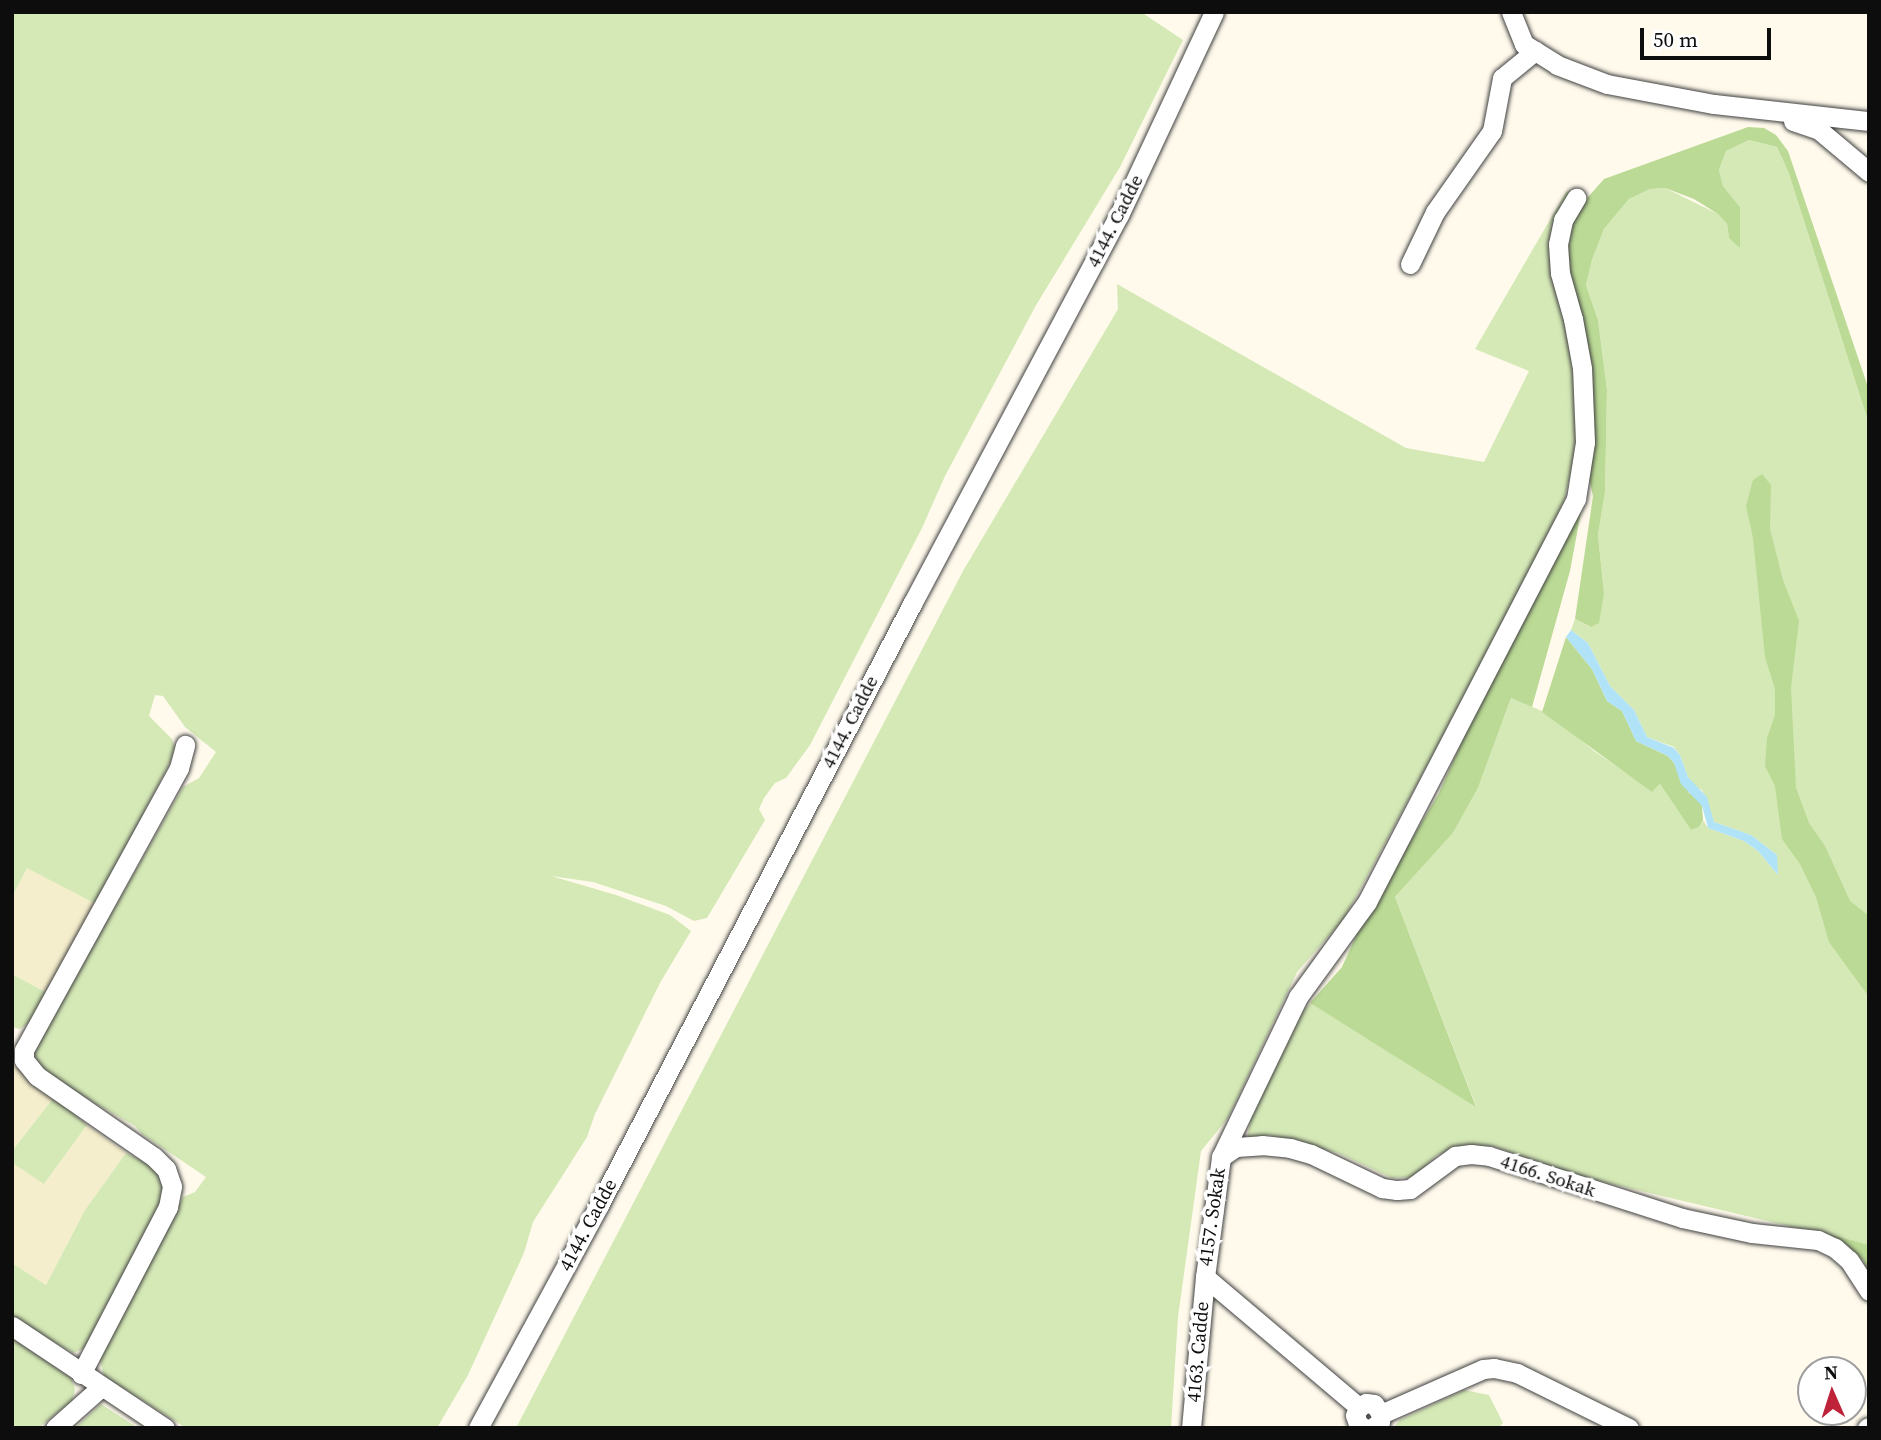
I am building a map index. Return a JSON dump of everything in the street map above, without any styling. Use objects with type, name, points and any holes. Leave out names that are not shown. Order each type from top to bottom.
[{"type":"street","name":"4144. Cadde","points":[[478,1428],[599,1205],[905,616],[1119,215],[1213,12]]},
{"type":"street","points":[[1511,12],[1524,44],[1557,65],[1607,83],[1714,104],[1869,121]]},
{"type":"street","points":[[1410,264],[1434,212],[1492,131],[1502,78],[1535,51]]},
{"type":"street","points":[[1759,109],[1819,130],[1869,172]]},
{"type":"street","name":"4157. Sokak","points":[[1205,1277],[1221,1157],[1298,997],[1367,902],[1576,499],[1585,442],[1582,368],[1573,319],[1560,273],[1558,244],[1563,220],[1576,198]]},
{"type":"street","points":[[80,1374],[168,1207],[172,1186],[166,1169],[154,1157],[37,1076],[24,1060],[20,1043],[179,768],[185,745]]},
{"type":"street","name":"4166. Sokak","points":[[1221,1157],[1236,1147],[1262,1145],[1290,1148],[1311,1154],[1382,1188],[1396,1190],[1410,1189],[1443,1162],[1455,1156],[1489,1156],[1682,1218],[1752,1233],[1818,1240],[1835,1248],[1849,1260],[1869,1291]]},
{"type":"street","points":[[1205,1277],[1359,1407]]},
{"type":"street","name":"4163. Cadde","points":[[1191,1428],[1205,1277]]},
{"type":"street","points":[[12,1326],[100,1388],[165,1428]]},
{"type":"street","points":[[1377,1421],[1483,1369],[1494,1368],[1517,1373],[1629,1428]]},
{"type":"street","points":[[55,1428],[100,1388]]},
{"type":"street","points":[[1359,1407],[1370,1403],[1378,1407],[1377,1421]]},
{"type":"street","points":[[1359,1407],[1356,1420],[1364,1428]]},
{"type":"shaded area","points":[[27,867],[96,904],[49,994],[12,974],[12,897]]},
{"type":"shaded area","points":[[15,1066],[55,1096],[12,1151],[12,1069]]},
{"type":"shaded area","points":[[87,1125],[126,1153],[85,1210],[46,1285],[12,1263],[12,1167],[14,1164],[45,1183]]},
{"type":"green space","points":[[12,12],[1141,12],[1183,40],[1120,167],[1035,307],[945,476],[922,528],[810,745],[786,778],[775,783],[764,798],[759,809],[765,820],[707,918],[694,921],[666,906],[593,882],[551,876],[616,895],[670,915],[691,931],[660,983],[595,1114],[587,1137],[533,1222],[524,1253],[468,1375],[437,1428],[186,1428],[104,1376],[99,1356],[183,1197],[195,1192],[206,1177],[142,1134],[135,1126],[75,1092],[43,1070],[33,1052],[183,787],[199,778],[216,752],[185,727],[163,696],[155,695],[149,716],[172,739],[176,751],[96,904],[27,868],[12,897]]},
{"type":"green space","points":[[1748,127],[1764,128],[1776,135],[1788,151],[1869,390],[1869,424],[1788,171],[1777,147],[1749,140],[1726,151],[1719,170],[1723,186],[1740,207],[1740,248],[1729,238],[1727,224],[1718,214],[1694,199],[1665,188],[1650,189],[1629,199],[1604,229],[1586,285],[1598,320],[1607,390],[1605,492],[1598,535],[1604,593],[1599,623],[1591,627],[1575,619],[1593,496],[1587,470],[1566,265],[1574,213],[1604,179]]},
{"type":"green space","points":[[1749,140],[1777,147],[1788,171],[1869,424],[1869,1245],[1578,1176],[1493,1146],[1438,1154],[1414,1177],[1392,1178],[1338,1153],[1270,1135],[1247,1139],[1251,1116],[1296,1019],[1310,1003],[1476,1106],[1395,897],[1453,833],[1478,788],[1511,698],[1549,714],[1594,751],[1653,791],[1660,784],[1691,830],[1699,827],[1703,820],[1708,828],[1744,841],[1758,851],[1777,874],[1777,855],[1751,835],[1714,822],[1702,790],[1694,787],[1680,755],[1674,747],[1647,737],[1634,710],[1610,686],[1588,643],[1571,630],[1575,619],[1590,627],[1604,593],[1598,535],[1605,492],[1607,390],[1598,320],[1586,285],[1592,260],[1604,229],[1629,199],[1650,189],[1665,188],[1718,214],[1727,224],[1729,238],[1740,207],[1723,186],[1719,170],[1726,151]]},
{"type":"green space","points":[[1577,188],[1558,216],[1577,375],[1578,441],[1562,510],[1534,567],[1344,919],[1297,972],[1228,1118],[1201,1151],[1178,1317],[1171,1428],[516,1428],[963,571],[1118,309],[1117,284],[1406,448],[1484,462],[1529,371],[1475,349],[1566,192]]},
{"type":"green space","points":[[1762,474],[1771,485],[1770,529],[1783,580],[1799,621],[1791,688],[1796,788],[1809,823],[1825,846],[1850,901],[1869,916],[1869,997],[1829,942],[1816,897],[1800,864],[1782,839],[1775,786],[1765,766],[1767,738],[1775,715],[1775,689],[1765,657],[1753,538],[1746,506],[1753,480]]},
{"type":"green space","points":[[1583,501],[1570,571],[1532,707],[1511,698],[1478,788],[1453,833],[1395,897],[1476,1107],[1310,1003],[1342,967],[1360,927],[1439,793],[1481,699]]},
{"type":"green space","points":[[1566,637],[1592,669],[1607,701],[1622,711],[1636,741],[1668,756],[1674,763],[1689,793],[1696,797],[1702,806],[1703,820],[1699,827],[1691,830],[1660,784],[1652,792],[1542,712]]},
{"type":"green space","points":[[12,974],[49,994],[31,1021],[20,1029],[12,1027]]},
{"type":"green space","points":[[55,1096],[87,1125],[44,1184],[14,1164],[12,1167],[12,1151]]},
{"type":"green space","points":[[126,1153],[151,1165],[163,1180],[164,1199],[87,1347],[73,1353],[12,1317],[12,1263],[46,1285],[85,1210]]},
{"type":"green space","points":[[1828,1234],[1869,1245],[1869,1274],[1863,1260]]},
{"type":"green space","points":[[12,1337],[71,1378],[75,1389],[72,1401],[38,1428],[12,1428]]},
{"type":"green space","points":[[1464,1390],[1489,1395],[1503,1423],[1498,1428],[1393,1428],[1400,1420]]},
{"type":"green space","points":[[101,1404],[138,1428],[75,1428]]},
{"type":"water","points":[[1571,630],[1588,643],[1610,686],[1634,710],[1647,737],[1674,748],[1680,755],[1688,777],[1707,797],[1714,822],[1751,835],[1777,855],[1778,875],[1758,851],[1744,841],[1708,828],[1702,806],[1681,784],[1674,763],[1668,756],[1636,741],[1622,711],[1607,701],[1592,669],[1566,637]]}]
